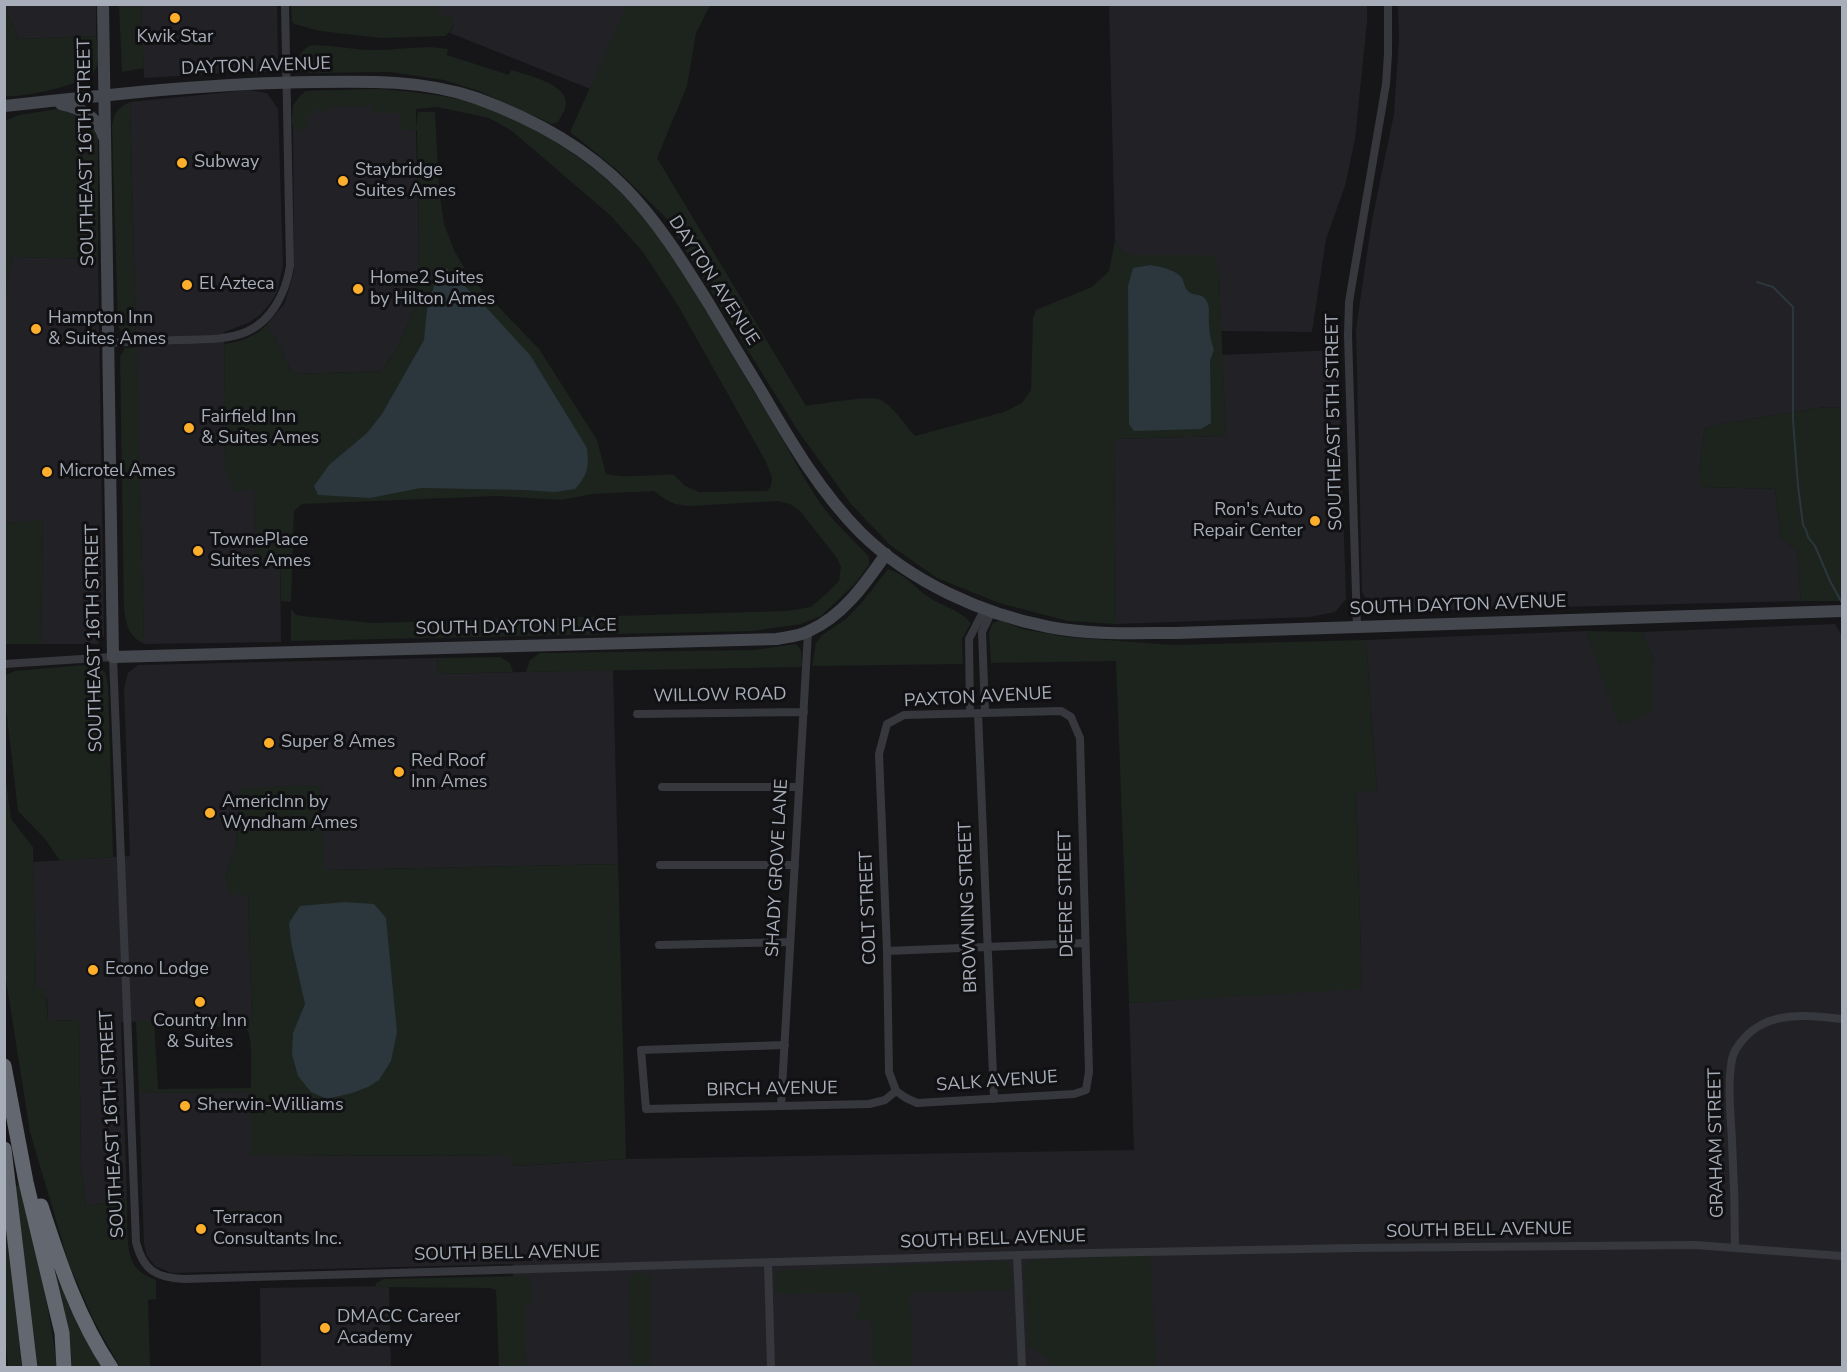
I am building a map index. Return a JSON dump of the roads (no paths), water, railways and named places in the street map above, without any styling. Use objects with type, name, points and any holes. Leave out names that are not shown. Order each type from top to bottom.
[{"type":"highway","points":[[4,1065],[26,1182],[62,1333],[64,1368]]},
{"type":"highway","points":[[12,1109],[32,1180],[56,1250],[88,1328],[111,1368]]},
{"type":"highway","points":[[4,1149],[30,1368]]},
{"type":"main road","name":"SOUTHEAST 16TH STREET","points":[[103,4],[113,657]]},
{"type":"main road","name":"DAYTON AVENUE","points":[[104,95],[174,88],[285,82],[390,82],[432,87],[474,98],[514,114],[556,135],[599,165],[626,189],[656,224],[681,259],[797,452],[826,494],[862,534],[912,573],[945,591],[988,610],[1048,627],[1074,631]]},
{"type":"main road","points":[[4,106],[104,95]]},
{"type":"main road","points":[[45,102],[75,107],[89,115],[99,126],[105,142]]},
{"type":"main road","name":"SOUTH DAYTON PLACE","points":[[113,657],[777,639],[808,632],[831,618],[856,595],[886,554]]},
{"type":"main road","name":"SOUTH DAYTON AVENUE","points":[[1074,631],[1107,634],[1176,633],[1842,612]]},
{"type":"street","points":[[107,343],[233,336],[257,325],[275,306],[287,283],[290,266],[285,4]]},
{"type":"street","name":"SOUTHEAST 5TH STREET","points":[[1357,627],[1348,335],[1349,302],[1386,84],[1388,4]]},
{"type":"street","name":"BROWNING STREET","points":[[978,713],[982,632],[988,610]]},
{"type":"street","name":"BROWNING STREET","points":[[988,610],[969,639],[978,713],[994,1099]]},
{"type":"street","name":"SHADY GROVE LANE","points":[[781,1106],[808,632]]},
{"type":"street","points":[[4,664],[113,657]]},
{"type":"street","name":"SOUTHEAST 16TH STREET","points":[[113,657],[136,1242],[140,1258],[147,1267]]},
{"type":"street","name":"PAXTON AVENUE","points":[[887,724],[904,715],[1062,711],[1071,717]]},
{"type":"street","name":"WILLOW ROAD","points":[[638,714],[804,712]]},
{"type":"street","name":"DEERE STREET","points":[[1071,717],[1080,738],[1089,1072]]},
{"type":"street","name":"COLT STREET","points":[[887,724],[879,754],[887,951],[889,1072],[896,1091]]},
{"type":"street","points":[[662,787],[799,788]]},
{"type":"street","points":[[660,865],[795,865]]},
{"type":"street","points":[[659,945],[790,942]]},
{"type":"street","points":[[887,951],[1085,943]]},
{"type":"street","name":"GRAHAM STREET","points":[[1735,1248],[1730,1094],[1732,1058],[1745,1038],[1764,1023],[1807,1016],[1842,1018]]},
{"type":"street","name":"BIRCH AVENUE","points":[[784,1045],[641,1050],[646,1109],[870,1104],[885,1100],[896,1091]]},
{"type":"street","name":"SALK AVENUE","points":[[896,1091],[917,1103],[1074,1094],[1086,1090],[1089,1072]]},
{"type":"street","name":"SOUTH BELL AVENUE","points":[[147,1267],[156,1274],[184,1279],[1365,1248],[1695,1245],[1842,1256]]},
{"type":"street","points":[[1017,1256],[1022,1368]]},
{"type":"street","points":[[768,1263],[771,1368]]},
{"type":"waterway","points":[[1757,282],[1773,287],[1793,307],[1793,420],[1803,525],[1842,603]]},
{"type":"place","name":"Kwik Star","points":[[175,18]]},
{"type":"place","name":"Subway","points":[[182,163]]},
{"type":"place","name":"Staybridge Suites Ames","points":[[343,181]]},
{"type":"place","name":"El Azteca","points":[[187,285]]},
{"type":"place","name":"Home2 Suites by Hilton Ames","points":[[358,289]]},
{"type":"place","name":"Hampton Inn & Suites Ames","points":[[36,329]]},
{"type":"place","name":"Fairfield Inn & Suites Ames","points":[[189,428]]},
{"type":"place","name":"Microtel Ames","points":[[47,472]]},
{"type":"place","name":"Ron's Auto Repair Center","points":[[1315,521]]},
{"type":"place","name":"TownePlace Suites Ames","points":[[198,551]]},
{"type":"place","name":"Super 8 Ames","points":[[269,743]]},
{"type":"place","name":"Red Roof Inn Ames","points":[[399,772]]},
{"type":"place","name":"AmericInn by Wyndham Ames","points":[[210,813]]},
{"type":"place","name":"Econo Lodge","points":[[93,970]]},
{"type":"place","name":"Country Inn & Suites","points":[[200,1002]]},
{"type":"place","name":"Sherwin-Williams","points":[[185,1106]]},
{"type":"place","name":"Terracon Consultants Inc.","points":[[201,1229]]},
{"type":"place","name":"DMACC Career Academy","points":[[325,1328]]}]
